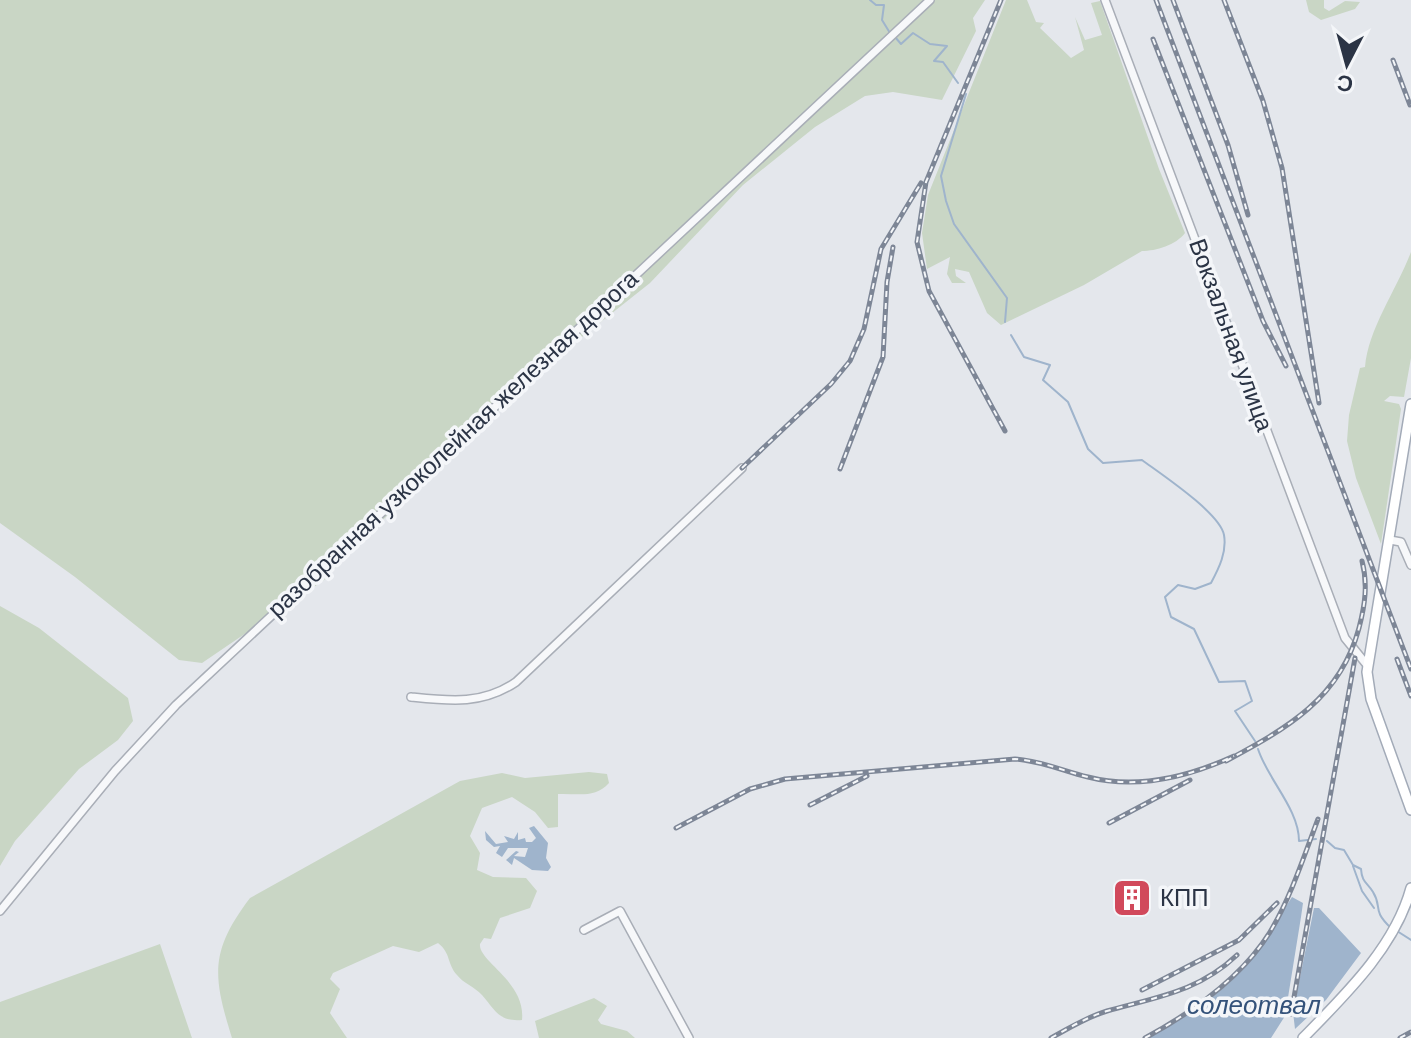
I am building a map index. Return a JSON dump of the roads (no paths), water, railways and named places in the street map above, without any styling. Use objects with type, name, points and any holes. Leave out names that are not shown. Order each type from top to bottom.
[{"type":"main road","points":[[1411,404],[1367,665],[1371,699],[1411,810]]},
{"type":"main road","points":[[1303,1038],[1390,936],[1411,888]]},
{"type":"street","name":"разобранная узкоколейная железная дорога","points":[[0,911],[115,771],[176,705],[894,30],[930,0]]},
{"type":"street","name":"Вокзальная улица","points":[[1105,0],[1345,638],[1367,665]]},
{"type":"street","points":[[411,697],[473,701],[509,687],[742,468]]},
{"type":"street","points":[[1390,540],[1401,542],[1411,565]]},
{"type":"street","points":[[584,930],[620,911],[689,1038]]},
{"type":"water","points":[[534,826],[548,843],[546,858],[551,867],[548,871],[532,870],[514,858],[512,865],[506,860],[516,851],[519,852],[514,856],[525,857],[528,848],[508,848],[502,857],[496,853],[500,846],[494,847],[486,840],[485,831],[496,844],[508,842],[504,836],[514,839],[518,832],[518,840],[525,838],[526,842],[532,842],[536,838],[529,828]]},
{"type":"water","name":"солеотвал","points":[[1292,897],[1303,903],[1301,917],[1285,1016],[1271,1038],[1149,1038],[1196,1009],[1239,974],[1263,945]]},
{"type":"water","name":"солеотвал","points":[[1314,908],[1319,908],[1361,953],[1326,1000],[1295,1029],[1293,1012]]},
{"type":"waterway","points":[[870,0],[876,5],[884,5],[882,20],[890,33]]},
{"type":"waterway","points":[[895,37],[901,44],[913,33],[930,44],[947,46],[934,61],[943,62],[958,83]]},
{"type":"waterway","points":[[966,94],[941,176],[954,224],[1007,298],[1005,322]]},
{"type":"waterway","points":[[1011,335],[1024,357],[1050,365],[1043,380],[1068,402],[1088,449],[1103,463],[1142,460],[1189,494],[1220,526],[1224,548],[1211,583],[1195,589],[1178,585],[1165,597],[1171,617],[1194,629],[1219,682],[1245,681],[1252,701],[1235,711],[1255,741]]},
{"type":"waterway","points":[[1258,749],[1294,817],[1299,841],[1316,839]]},
{"type":"waterway","points":[[1327,841],[1335,848],[1344,850],[1353,865],[1361,869],[1364,880],[1376,897],[1381,917],[1391,928]]},
{"type":"waterway","points":[[1353,866],[1362,891],[1374,908]]},
{"type":"waterway","points":[[1397,931],[1411,940]]},
{"type":"railway","points":[[1001,0],[926,182],[917,242],[929,291],[1005,431]]},
{"type":"railway","points":[[1156,0],[1411,669]]},
{"type":"railway","points":[[1173,0],[1228,145],[1248,215]]},
{"type":"railway","points":[[1224,0],[1263,101],[1282,168],[1319,403]]},
{"type":"railway","points":[[1153,39],[1263,321],[1286,366]]},
{"type":"railway","points":[[1393,60],[1410,105]]},
{"type":"railway","points":[[742,468],[831,384],[850,361],[864,329],[881,249],[921,183]]},
{"type":"railway","points":[[840,469],[883,357],[887,282],[893,247]]},
{"type":"railway","points":[[1226,761],[1290,723],[1325,693],[1339,674],[1350,653],[1363,611],[1365,586],[1362,561]]},
{"type":"railway","points":[[1291,1014],[1355,658]]},
{"type":"railway","points":[[1397,659],[1411,696]]},
{"type":"railway","points":[[676,828],[750,789],[785,779],[1015,759],[1107,781],[1144,782],[1199,770],[1234,756]]},
{"type":"railway","points":[[810,805],[867,776]]},
{"type":"railway","points":[[1109,823],[1190,780]]},
{"type":"railway","points":[[1145,1038],[1214,992],[1258,948],[1284,905],[1318,819]]},
{"type":"railway","points":[[1142,990],[1239,940],[1277,903]]},
{"type":"railway","points":[[1051,1038],[1100,1013],[1192,985],[1237,955]]},
{"type":"railway","points":[[1400,1038],[1411,1032]]},
{"type":"place","name":"КПП","points":[[1132,898]]}]
